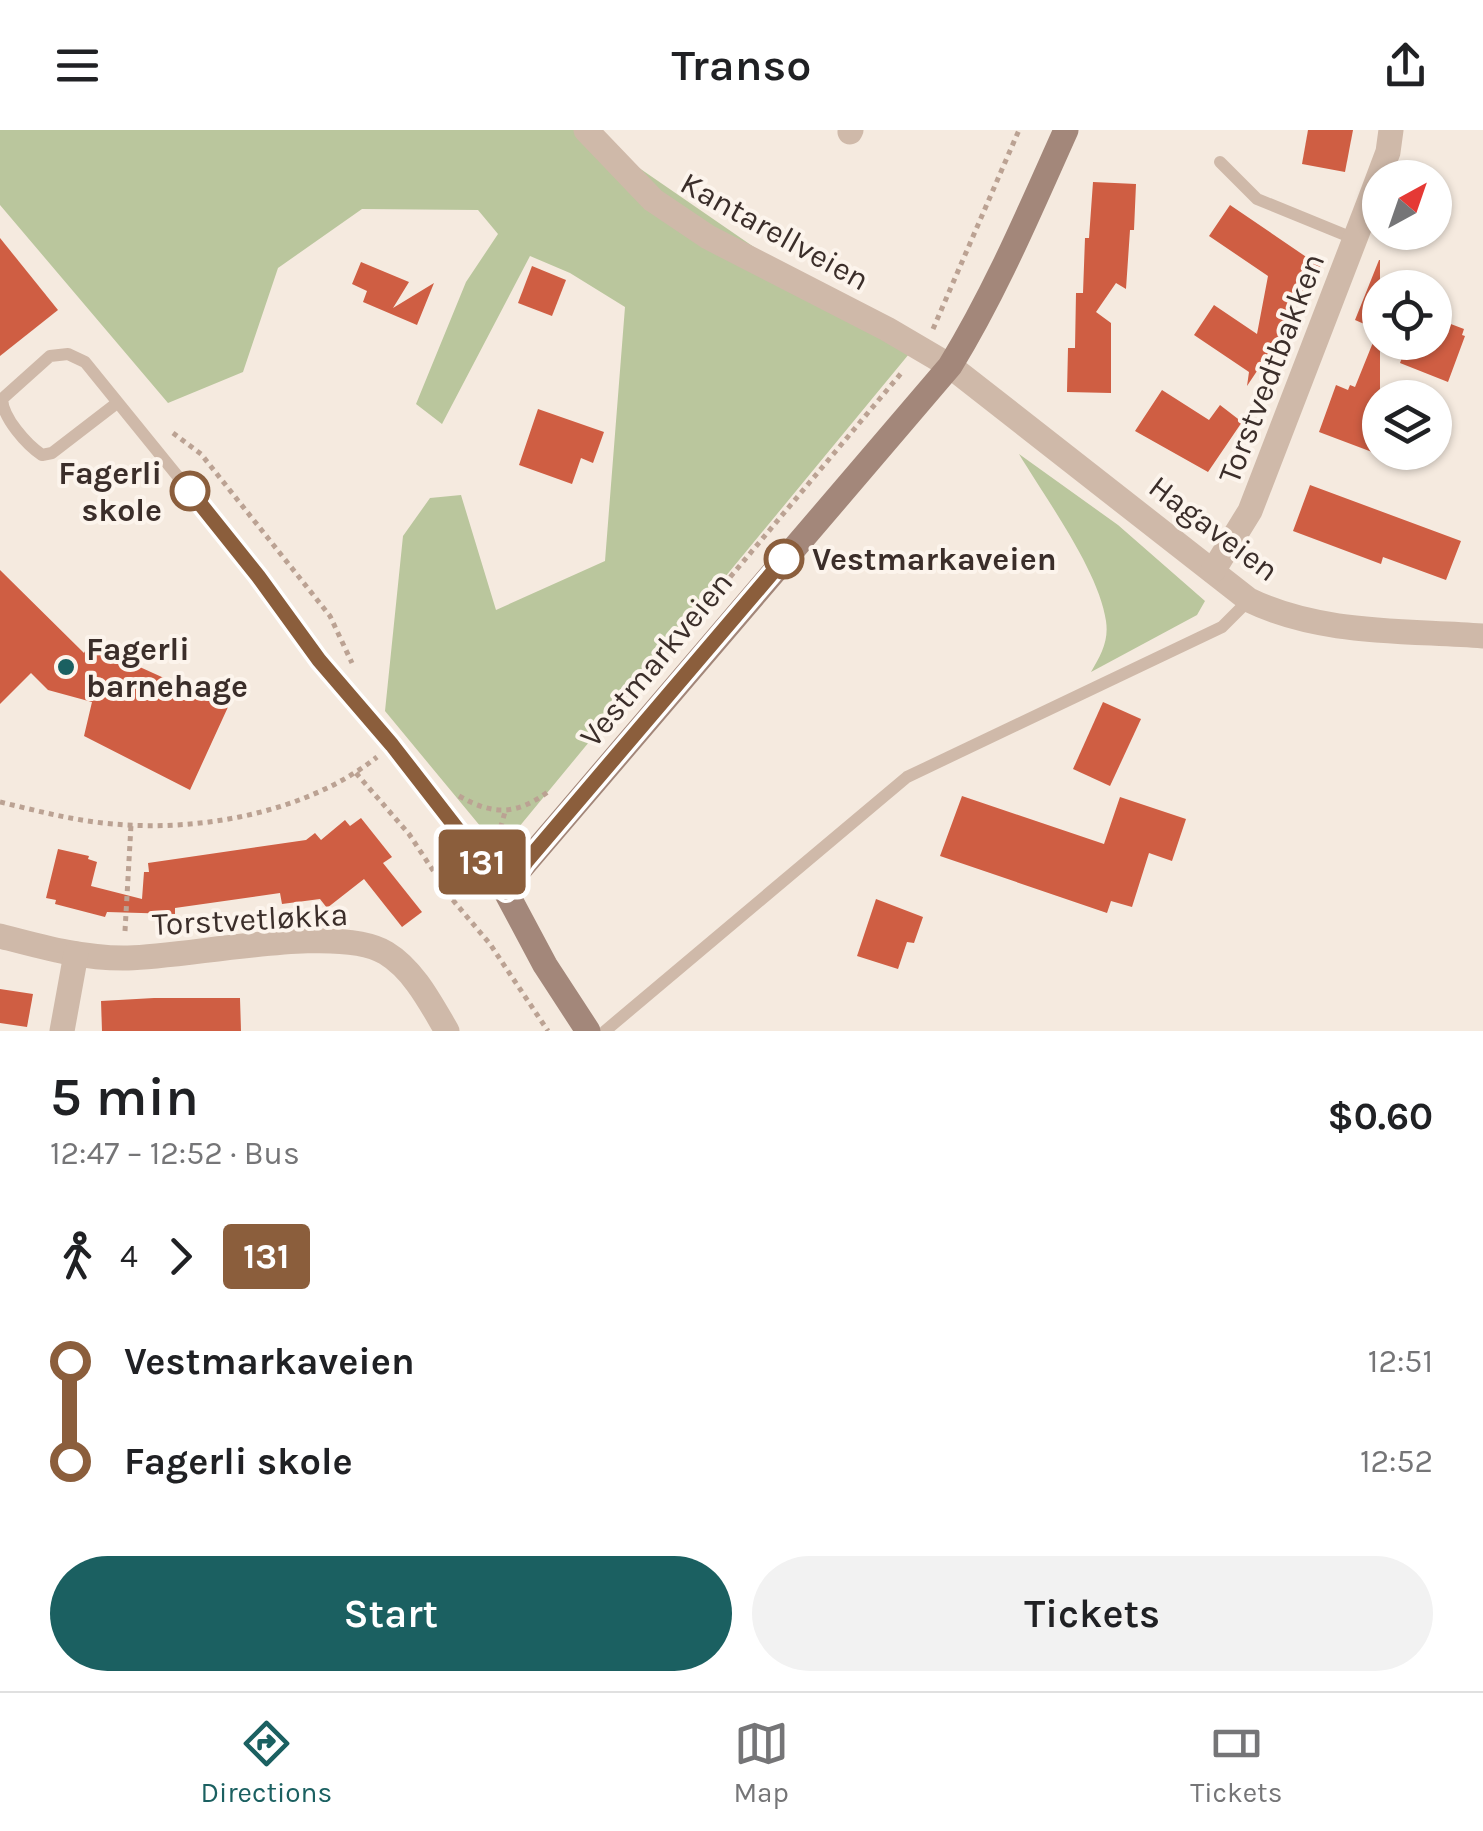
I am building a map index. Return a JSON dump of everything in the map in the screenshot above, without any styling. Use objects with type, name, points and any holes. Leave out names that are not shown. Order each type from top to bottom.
[{"type":"street","name":"Kantarellveien","points":[[586,130],[653,200],[708,236],[950,366]]},
{"type":"street","name":"Vestmarkveien","points":[[506,892],[526,862],[950,366],[1006,264],[1066,130]]},
{"type":"street","name":"Torstvedtbakken","points":[[1213,570],[1250,511],[1388,152],[1390,130]]},
{"type":"street","name":"Hagaveien","points":[[950,366],[1248,600],[1277,614],[1317,624],[1483,636]]},
{"type":"street","points":[[506,892],[588,1031]]},
{"type":"street","name":"Torstvetløkka","points":[[0,936],[76,954],[123,958],[352,940],[388,954],[408,972],[447,1031]]},
{"type":"street","points":[[62,1031],[76,954]]},
{"type":"lane","name":"Torstvedtbakken","points":[[1220,162],[1257,199],[1355,239]]},
{"type":"lane","points":[[117,403],[52,453],[42,455],[32,448],[2,408],[2,399],[50,356],[68,354],[85,362],[506,892]]},
{"type":"lane","points":[[605,1031],[907,777],[1222,627],[1248,600]]},
{"type":"path","points":[[704,608],[890,388],[936,324],[1019,130]]},
{"type":"path","points":[[164,426],[201,454],[268,537],[330,616],[349,659],[360,673]]},
{"type":"path","points":[[0,802],[62,817],[131,824],[218,820],[305,798],[356,773],[392,745]]},
{"type":"path","points":[[356,773],[408,834],[452,899],[490,944],[548,1031]]},
{"type":"path","points":[[457,795],[476,806],[504,812],[530,806],[560,782]]},
{"type":"path","points":[[123,958],[131,824]]},
{"type":"green space","points":[[0,130],[584,130],[909,354],[500,850],[385,711],[403,536],[430,498],[461,495],[496,610],[605,561],[625,307],[570,273],[530,256],[442,424],[416,404],[466,282],[498,234],[478,210],[362,209],[278,268],[243,372],[168,403],[0,205]]},
{"type":"green space","points":[[1019,454],[1118,525],[1205,601],[1197,615],[1091,672],[1106,635],[1101,601],[1070,536]]},
{"type":"building","points":[[1308,130],[1353,130],[1345,172],[1302,164]]},
{"type":"building","points":[[1093,182],[1136,184],[1126,289],[1116,283],[1096,312],[1111,323],[1111,393],[1067,392],[1068,348],[1075,348],[1076,293],[1083,293]]},
{"type":"building","points":[[1230,205],[1321,267],[1247,386],[1249,372],[1194,335],[1214,305],[1257,334],[1268,276],[1209,236]]},
{"type":"building","points":[[0,238],[58,310],[0,356]]},
{"type":"building","points":[[361,262],[409,282],[393,308],[434,283],[417,325],[363,302],[367,291],[352,284]]},
{"type":"building","points":[[532,266],[566,280],[552,316],[518,303]]},
{"type":"building","points":[[1362,302],[1362,323],[1355,320]]},
{"type":"building","points":[[1452,324],[1464,329],[1449,380],[1400,363],[1452,360]]},
{"type":"building","points":[[1366,360],[1380,360],[1380,380],[1362,380],[1362,448],[1319,432],[1336,385],[1348,390],[1350,385],[1355,387]]},
{"type":"building","points":[[1162,390],[1209,420],[1220,405],[1242,422],[1208,472],[1135,431]]},
{"type":"building","points":[[538,409],[604,432],[593,463],[581,458],[572,484],[519,465]]},
{"type":"building","points":[[1310,485],[1461,541],[1446,580],[1383,557],[1381,564],[1293,531]]},
{"type":"building","points":[[0,570],[84,653],[89,644],[228,707],[190,790],[84,736],[92,702],[48,690],[31,673],[0,704]]},
{"type":"building","points":[[1103,702],[1141,719],[1110,786],[1073,769]]},
{"type":"building","points":[[962,796],[1104,844],[1120,797],[1186,819],[1172,861],[1149,853],[1132,907],[1111,901],[1107,913],[940,856]]},
{"type":"building","points":[[361,818],[392,857],[383,863],[422,912],[402,927],[364,879],[327,908],[320,899],[282,904],[280,893],[175,908],[175,914],[107,912],[105,917],[46,898],[58,849],[89,856],[97,862],[91,886],[142,899],[148,863],[306,840],[315,833],[321,840],[345,820],[350,826]]},
{"type":"building","points":[[876,899],[923,917],[914,943],[907,942],[898,969],[857,956]]},
{"type":"building","points":[[0,989],[33,994],[27,1027],[0,1023]]},
{"type":"building","points":[[240,998],[241,1031],[102,1031],[101,1001]]},
{"type":"bus line","name":"131","points":[[190,491],[319,660],[392,745],[506,892],[526,862],[784,559]]},
{"type":"place","name":"Fagerli skole","points":[[190,491]]},
{"type":"place","name":"Vestmarkaveien","points":[[784,559]]},
{"type":"place","name":"Fagerli barnehage","points":[[66,667]]}]
